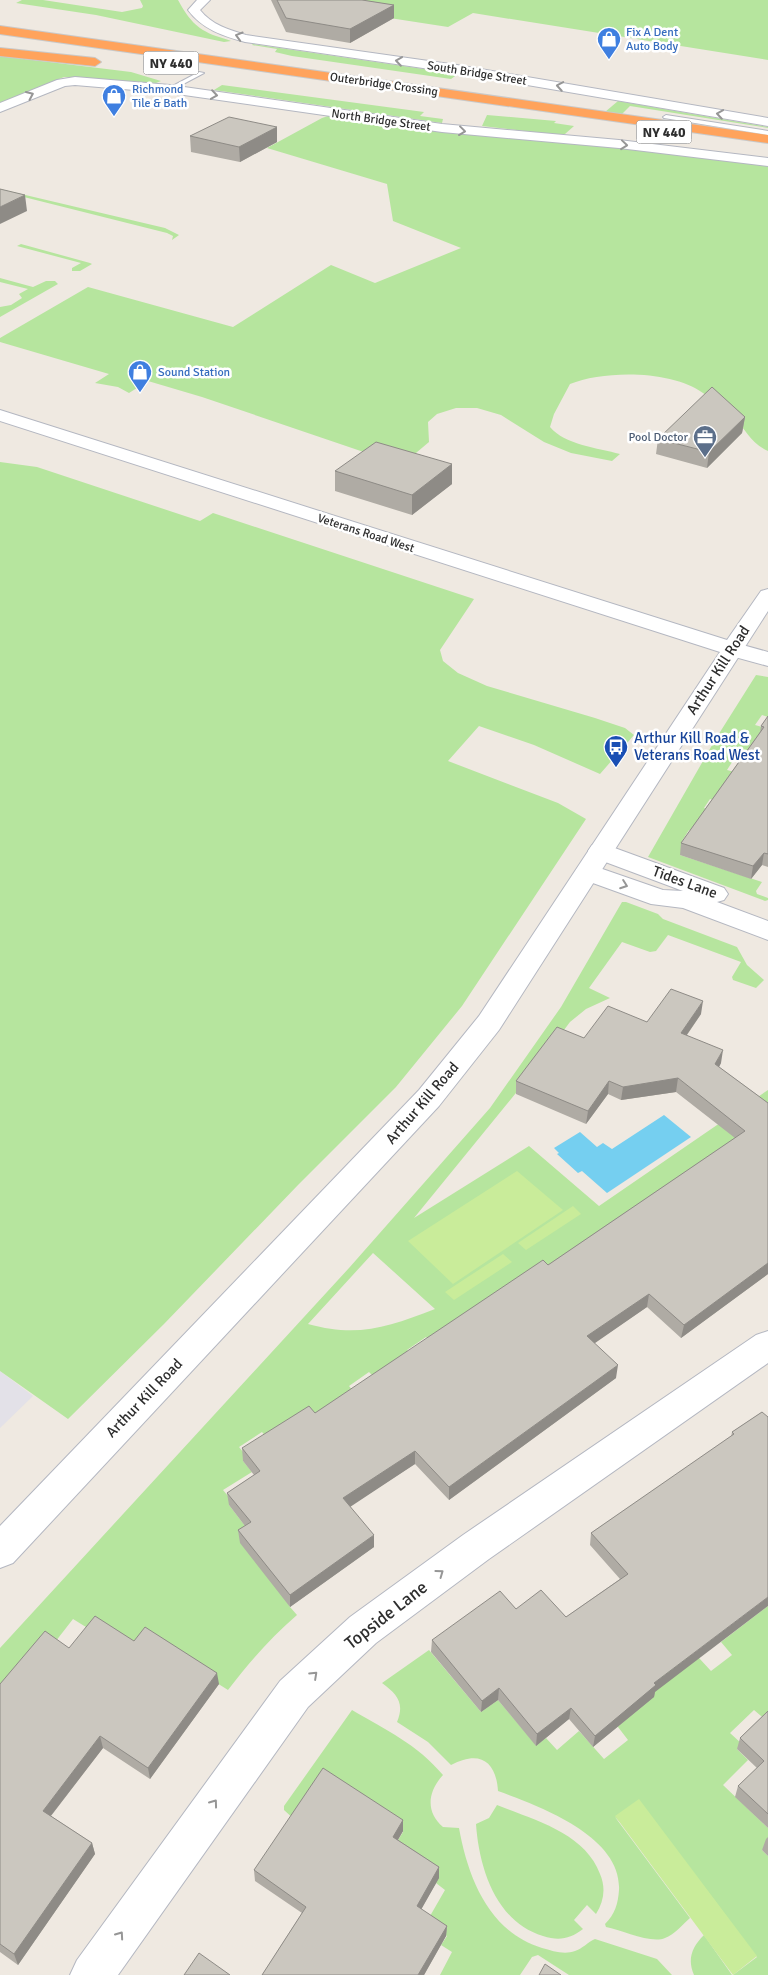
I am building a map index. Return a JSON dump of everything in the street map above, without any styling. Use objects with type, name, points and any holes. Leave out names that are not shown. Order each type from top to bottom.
[{"type":"highway","points":[[0,20],[190,48],[486,99]]},
{"type":"highway","name":"Outerbridge Crossing","points":[[0,30],[486,99],[565,114],[768,147]]},
{"type":"highway","name":"Outerbridge Crossing","points":[[0,40],[342,87],[768,139]]},
{"type":"highway","points":[[0,52],[112,63]]},
{"type":"highway","points":[[181,71],[216,74]]},
{"type":"highway","points":[[235,76],[342,87]]},
{"type":"street","name":"South Bridge Street","points":[[204,0],[191,5],[200,19],[218,30],[245,38],[466,70],[768,122]]},
{"type":"street","name":"North Bridge Street","points":[[0,108],[43,89],[67,82],[90,82],[170,89],[451,129],[619,144],[768,162]]},
{"type":"street","name":"Veterans Road West","points":[[0,415],[768,659]]},
{"type":"street","name":"Arthur Kill Road","points":[[0,1551],[429,1098],[489,1023],[768,595]]},
{"type":"street","name":"Tides Lane","points":[[594,862],[660,898],[677,910],[768,945],[768,936]]},
{"type":"street","name":"Tides Lane","points":[[594,862],[768,913]]},
{"type":"street","name":"Tides Lane","points":[[660,898],[687,900],[768,931]]},
{"type":"street","name":"Topside Lane","points":[[92,1975],[280,1712],[300,1688],[363,1630],[476,1547],[768,1345]]},
{"type":"lane","points":[[170,89],[201,73]]},
{"type":"lane","points":[[666,117],[768,133]]},
{"type":"shaded area","points":[[0,1371],[33,1396],[0,1428]]},
{"type":"green space","points":[[22,0],[43,0],[122,12],[142,8],[140,0],[178,0],[189,17],[203,30],[231,41],[224,42],[96,15],[16,3]]},
{"type":"green space","points":[[273,0],[768,0],[768,60],[473,13],[448,27]]},
{"type":"green space","points":[[253,44],[458,74],[451,79],[292,56],[275,52],[277,49]]},
{"type":"green space","points":[[0,56],[131,72],[161,81],[156,83],[64,77],[0,103]]},
{"type":"green space","points":[[222,85],[424,112],[420,116],[443,119],[442,123],[214,90]]},
{"type":"green space","points":[[618,101],[768,128],[630,106],[622,114],[605,112]]},
{"type":"green space","points":[[331,115],[768,165],[768,451],[757,444],[733,417],[690,385],[656,376],[619,375],[584,379],[570,384],[554,414],[550,427],[556,433],[573,442],[620,454],[612,461],[571,453],[544,442],[501,415],[477,408],[456,408],[437,414],[428,422],[429,442],[410,458],[399,464],[202,397],[148,381],[129,393],[118,387],[95,383],[109,374],[0,342],[0,338],[88,287],[233,327],[331,265],[375,283],[461,248],[393,221],[387,184],[267,148]]},
{"type":"green space","points":[[487,115],[556,121],[554,123],[574,126],[565,134],[558,135],[482,126]]},
{"type":"green space","points":[[0,189],[165,228],[179,235],[172,240],[173,236],[167,233],[0,191]]},
{"type":"green space","points":[[21,244],[92,264],[80,271],[72,271],[72,268],[81,263],[17,246]]},
{"type":"green space","points":[[0,278],[33,287],[46,281],[55,281],[58,284],[0,317],[0,307],[11,305],[22,298],[19,294],[28,289],[0,282]]},
{"type":"green space","points":[[0,462],[37,467],[200,521],[213,513],[474,599],[440,650],[443,661],[458,673],[487,686],[625,728],[634,735],[600,774],[534,745],[479,726],[448,761],[558,803],[586,819],[462,1006],[396,1087],[164,1324],[68,1419],[0,1371]]},
{"type":"green space","points":[[756,675],[768,677],[768,717],[762,715],[755,725],[766,728],[745,762],[734,759],[727,770],[746,775],[717,801],[710,799],[704,808],[722,814],[696,832],[689,830],[682,841],[688,843],[680,855],[762,882],[756,891],[757,894],[768,898],[765,901],[648,857],[715,740]]},
{"type":"green space","points":[[622,902],[658,914],[663,919],[737,947],[747,965],[764,980],[756,988],[733,980],[732,977],[741,962],[668,935],[656,951],[650,952],[622,942],[589,988],[610,998],[586,1009],[570,1022],[524,1083],[414,1218],[529,1146],[599,1206],[768,1090],[768,1131],[435,1346],[426,1337],[407,1350],[419,1362],[380,1383],[369,1372],[349,1386],[358,1397],[271,1443],[262,1432],[239,1447],[248,1458],[243,1461],[252,1472],[223,1490],[233,1502],[229,1505],[252,1535],[290,1607],[297,1615],[278,1632],[228,1690],[147,1639],[136,1653],[73,1619],[52,1646],[0,1701],[0,1648],[349,1268],[490,1108],[561,1007]],"holes":[[[373,1253],[435,1309],[373,1329],[342,1330],[308,1324]]]},
{"type":"green space","points":[[517,1171],[563,1210],[453,1284],[408,1241]]},
{"type":"green space","points":[[573,1206],[581,1214],[526,1250],[518,1243]]},
{"type":"green space","points":[[503,1254],[512,1262],[454,1300],[445,1292]]},
{"type":"green space","points":[[768,1606],[768,1720],[754,1710],[730,1733],[742,1744],[737,1749],[748,1760],[723,1785],[768,1828],[768,1844],[762,1850],[768,1856],[768,1975],[733,1975],[757,1957],[615,1817],[690,1918],[672,1934],[659,1939],[644,1938],[606,1927],[605,1924],[615,1909],[619,1890],[616,1871],[607,1854],[593,1839],[575,1826],[535,1805],[498,1791],[494,1772],[490,1765],[484,1761],[478,1758],[470,1758],[451,1765],[428,1742],[397,1722],[400,1704],[392,1691],[382,1683],[429,1650],[481,1712],[498,1700],[536,1745],[546,1738],[557,1750],[579,1731],[604,1759],[628,1740],[618,1727],[593,1627],[699,1658],[711,1671],[732,1655],[721,1642]]},
{"type":"green space","points":[[352,1710],[412,1746],[443,1775],[434,1788],[432,1795],[431,1808],[433,1815],[443,1827],[459,1828],[468,1866],[475,1884],[484,1901],[508,1930],[542,1948],[563,1953],[578,1950],[595,1939],[657,1959],[672,1975],[569,1975],[538,1955],[532,1957],[520,1975],[440,1975],[452,1952],[441,1945],[447,1936],[426,1923],[445,1890],[436,1883],[438,1878],[393,1848],[403,1832],[296,1821],[284,1810],[284,1806]]},
{"type":"green space","points":[[639,1799],[757,1956],[733,1975],[615,1816]]},
{"type":"green space","points":[[497,1805],[542,1823],[571,1838],[593,1860],[602,1879],[602,1899],[596,1914],[587,1905],[574,1920],[583,1929],[564,1938],[543,1936],[527,1929],[513,1919],[502,1906],[486,1875],[481,1858],[476,1824],[489,1818]]},
{"type":"green space","points":[[704,1935],[732,1975],[694,1975],[691,1964],[692,1954],[696,1944]]},
{"type":"water","points":[[664,1115],[691,1137],[607,1193],[582,1171],[578,1173],[557,1154],[559,1153],[554,1148],[580,1132],[597,1147],[603,1143],[612,1149]]},
{"type":"building","points":[[277,0],[362,0],[394,5],[350,29],[286,18]]},
{"type":"building","points":[[229,117],[277,127],[239,147],[190,136]]},
{"type":"building","points":[[0,189],[25,195],[0,207]]},
{"type":"building","points":[[712,387],[745,417],[709,452],[658,439]]},
{"type":"building","points":[[376,442],[452,464],[412,495],[335,471]]},
{"type":"building","points":[[768,716],[768,854],[764,853],[753,866],[681,843],[764,727],[761,726]]},
{"type":"building","points":[[671,989],[703,1001],[681,1033],[723,1050],[715,1064],[768,1103],[768,1263],[684,1325],[649,1294],[587,1336],[618,1365],[449,1487],[415,1451],[343,1498],[374,1535],[290,1595],[238,1530],[251,1522],[227,1493],[260,1471],[242,1448],[309,1406],[315,1413],[543,1260],[548,1265],[745,1131],[678,1078],[623,1087],[609,1081],[588,1111],[516,1081],[557,1027],[584,1038],[608,1006],[647,1022]]},
{"type":"building","points":[[762,1412],[768,1417],[768,1597],[654,1683],[656,1685],[595,1736],[571,1708],[537,1734],[499,1688],[482,1701],[432,1640],[500,1591],[516,1609],[541,1590],[566,1617],[628,1574],[591,1533],[734,1434],[732,1432]]},
{"type":"building","points":[[95,1616],[134,1641],[145,1627],[217,1673],[148,1768],[100,1736],[43,1811],[92,1843],[14,1954],[0,1944],[0,1684],[45,1631],[69,1648]]},
{"type":"building","points":[[768,1711],[768,1814],[738,1786],[764,1761],[740,1738]]},
{"type":"building","points":[[323,1768],[403,1820],[393,1837],[439,1867],[417,1906],[447,1926],[418,1975],[262,1975],[306,1907],[254,1870]]},
{"type":"building","points":[[199,1953],[230,1975],[184,1975]]},
{"type":"building","points":[[545,1964],[561,1975],[539,1975]]},
{"type":"place","name":"Fix A Dent Auto Body","points":[[609,60]]},
{"type":"place","name":"Richmond Tile & Bath","points":[[114,117]]},
{"type":"place","name":"Sound Station","points":[[140,393]]},
{"type":"place","name":"Pool Doctor","points":[[705,458]]},
{"type":"place","name":"Arthur Kill Road & Veterans Road West","points":[[616,768]]}]
